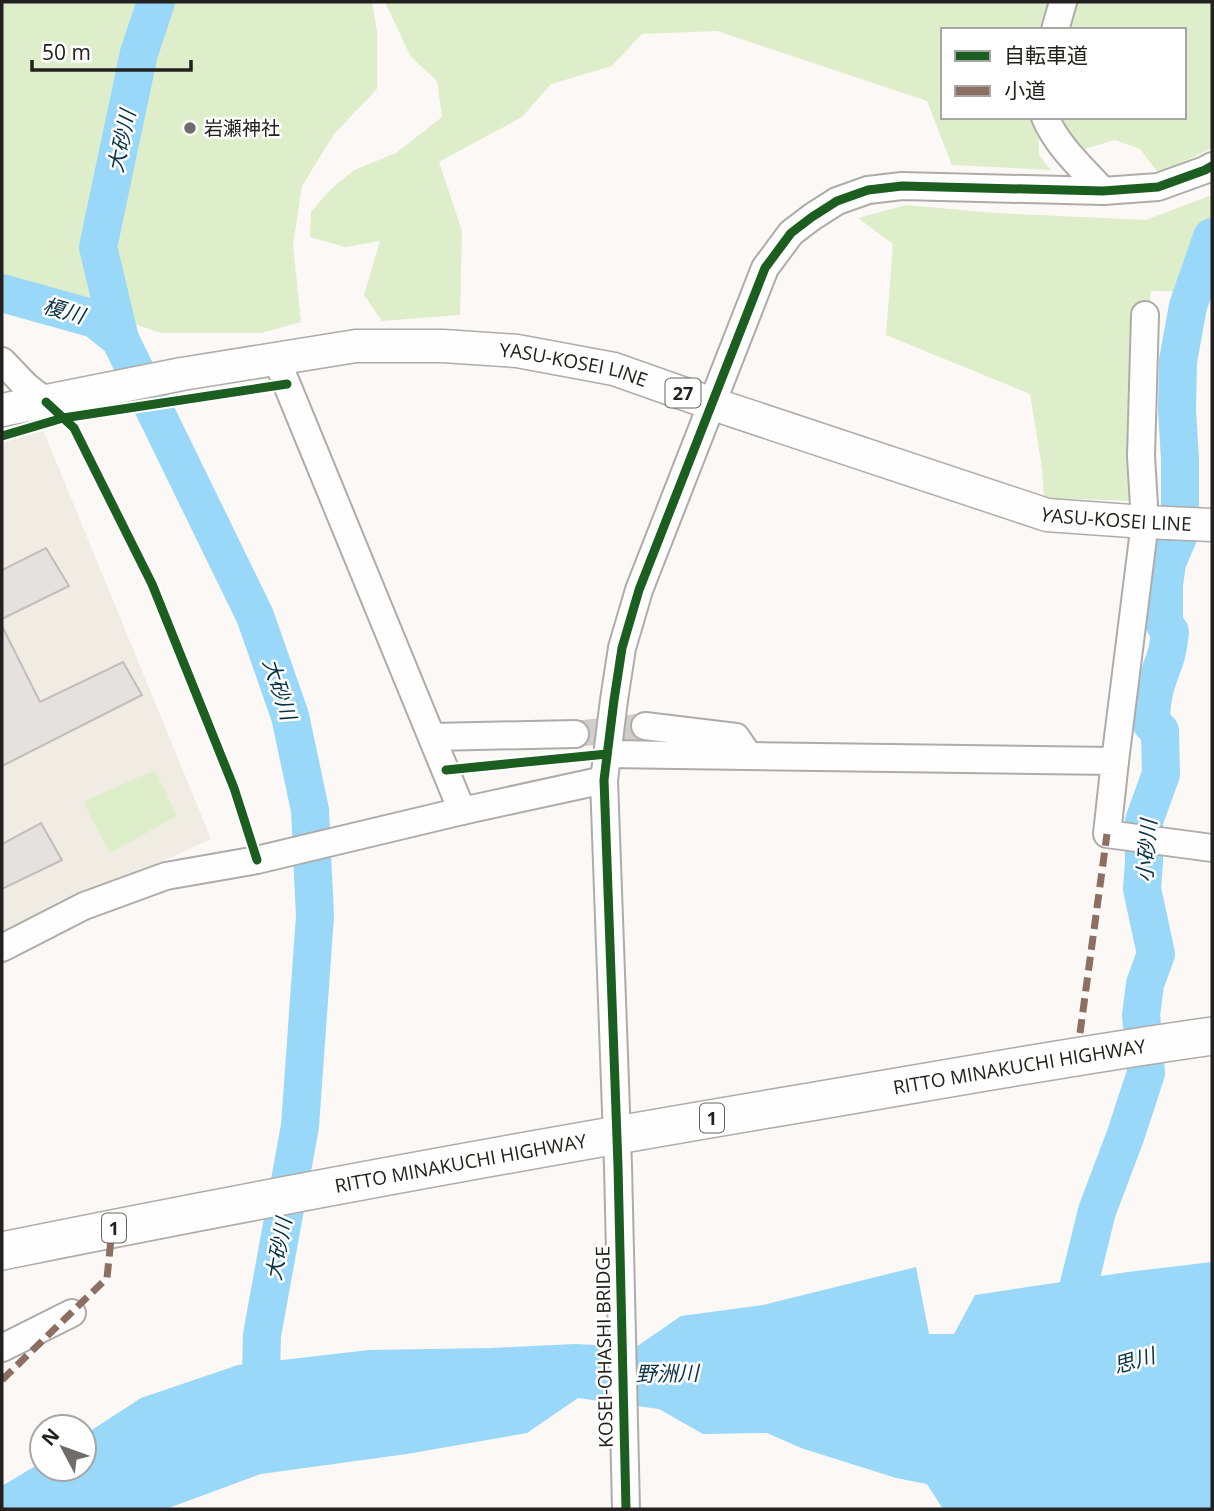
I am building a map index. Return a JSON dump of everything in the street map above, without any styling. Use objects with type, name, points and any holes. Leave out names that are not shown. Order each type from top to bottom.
[{"type":"highway","name":"RITTO MINAKUCHI HIGHWAY","points":[[2,1251],[227,1206],[616,1135],[1084,1055],[1212,1038]]},
{"type":"main road","name":"YASU-KOSEI LINE","points":[[2,410],[182,374],[356,346],[443,346],[517,351],[614,369],[1047,515],[1181,524]]},
{"type":"street","points":[[1056,28],[1063,2]]},
{"type":"street","points":[[1046,119],[1061,144],[1103,191]]},
{"type":"street","name":"KOSEI-OHASHI BRIDGE","points":[[625,1509],[605,767],[622,649],[639,590],[765,268],[791,233],[812,217],[837,201],[868,190],[902,186],[966,186],[1103,191],[1158,187],[1208,168]]},
{"type":"street","points":[[1145,315],[1141,456],[1181,524],[1115,761],[1107,834],[1212,848]]},
{"type":"street","points":[[276,358],[462,811]]},
{"type":"street","points":[[2,361],[26,386],[46,401]]},
{"type":"street","points":[[645,726],[736,737],[749,756]]},
{"type":"street","points":[[432,737],[575,734]]},
{"type":"street","points":[[2,948],[84,906],[166,876],[257,860],[462,811],[605,767],[749,756],[1115,761]]},
{"type":"street","points":[[2,1348],[72,1313]]},
{"type":"shaded area","points":[[41,425],[211,839],[2,934],[2,436]]},
{"type":"green space","points":[[2,2],[372,2],[377,31],[377,89],[334,134],[302,186],[293,245],[301,322],[261,333],[161,333],[2,279]]},
{"type":"green space","points":[[385,2],[1212,2],[1212,148],[1159,174],[1140,149],[1115,140],[1085,149],[1061,126],[1059,119],[1186,119],[1186,28],[941,28],[941,119],[1038,119],[1039,155],[1051,170],[952,165],[927,101],[717,31],[642,34],[612,66],[551,84],[522,117],[439,162],[462,231],[460,315],[382,321],[364,295],[380,241],[345,247],[310,237],[311,212],[331,189],[354,170],[396,153],[442,117],[437,81],[411,57]]},
{"type":"green space","points":[[1212,195],[1212,292],[1151,291],[1135,501],[1044,498],[1030,394],[886,335],[893,244],[858,218],[906,205],[995,213],[1146,220]]},
{"type":"green space","points":[[155,770],[177,816],[110,853],[83,802]]},
{"type":"water","points":[[1212,1262],[1212,1509],[943,1509],[927,1484],[896,1478],[801,1448],[767,1433],[703,1434],[659,1409],[578,1398],[527,1433],[407,1454],[261,1474],[166,1509],[2,1509],[2,1486],[28,1470],[28,1483],[98,1483],[98,1426],[141,1398],[238,1365],[369,1350],[575,1344],[636,1347],[681,1316],[763,1305],[916,1267],[929,1334],[954,1334],[975,1295]]},
{"type":"building","points":[[46,548],[69,586],[2,619],[2,570]]},
{"type":"building","points":[[2,626],[40,702],[123,662],[142,695],[2,766]]},
{"type":"building","points":[[41,823],[62,860],[2,889],[2,844]]},
{"type":"waterway","name":"大砂川","points":[[156,2],[139,53],[98,247],[120,339],[255,616],[290,716],[310,810],[315,916],[300,1126],[262,1335],[260,1412]]},
{"type":"waterway","name":"小砂川","points":[[1068,1329],[1097,1211],[1146,1073],[1141,1015],[1145,984],[1156,954],[1142,889],[1144,821],[1161,774],[1160,731],[1152,724],[1152,707],[1170,632],[1164,623],[1167,563],[1180,532],[1178,361],[1188,306],[1212,237]]},
{"type":"waterway","name":"榎川","points":[[2,293],[95,319],[120,339]]},
{"type":"tunnel","points":[[575,734],[645,726]]},
{"type":"marked path","points":[[1080,1033],[1107,834]]},
{"type":"marked path","points":[[2,1380],[107,1278],[112,1229]]},
{"type":"cycle path","points":[[626,1509],[618,1166],[604,780],[622,648],[639,590],[765,268],[791,233],[812,217],[837,201],[868,190],[902,186],[1103,191],[1158,187],[1212,166]]},
{"type":"cycle path","points":[[2,436],[63,418],[287,384]]},
{"type":"cycle path","points":[[46,402],[74,428],[152,584],[234,788],[257,860]]},
{"type":"cycle path","points":[[446,770],[607,754]]},
{"type":"place","name":"岩瀬神社","points":[[190,128]]},
{"type":"water label","name":"思川","points":[[1134,1360]]},
{"type":"water label","name":"野洲川","points":[[667,1373]]}]
